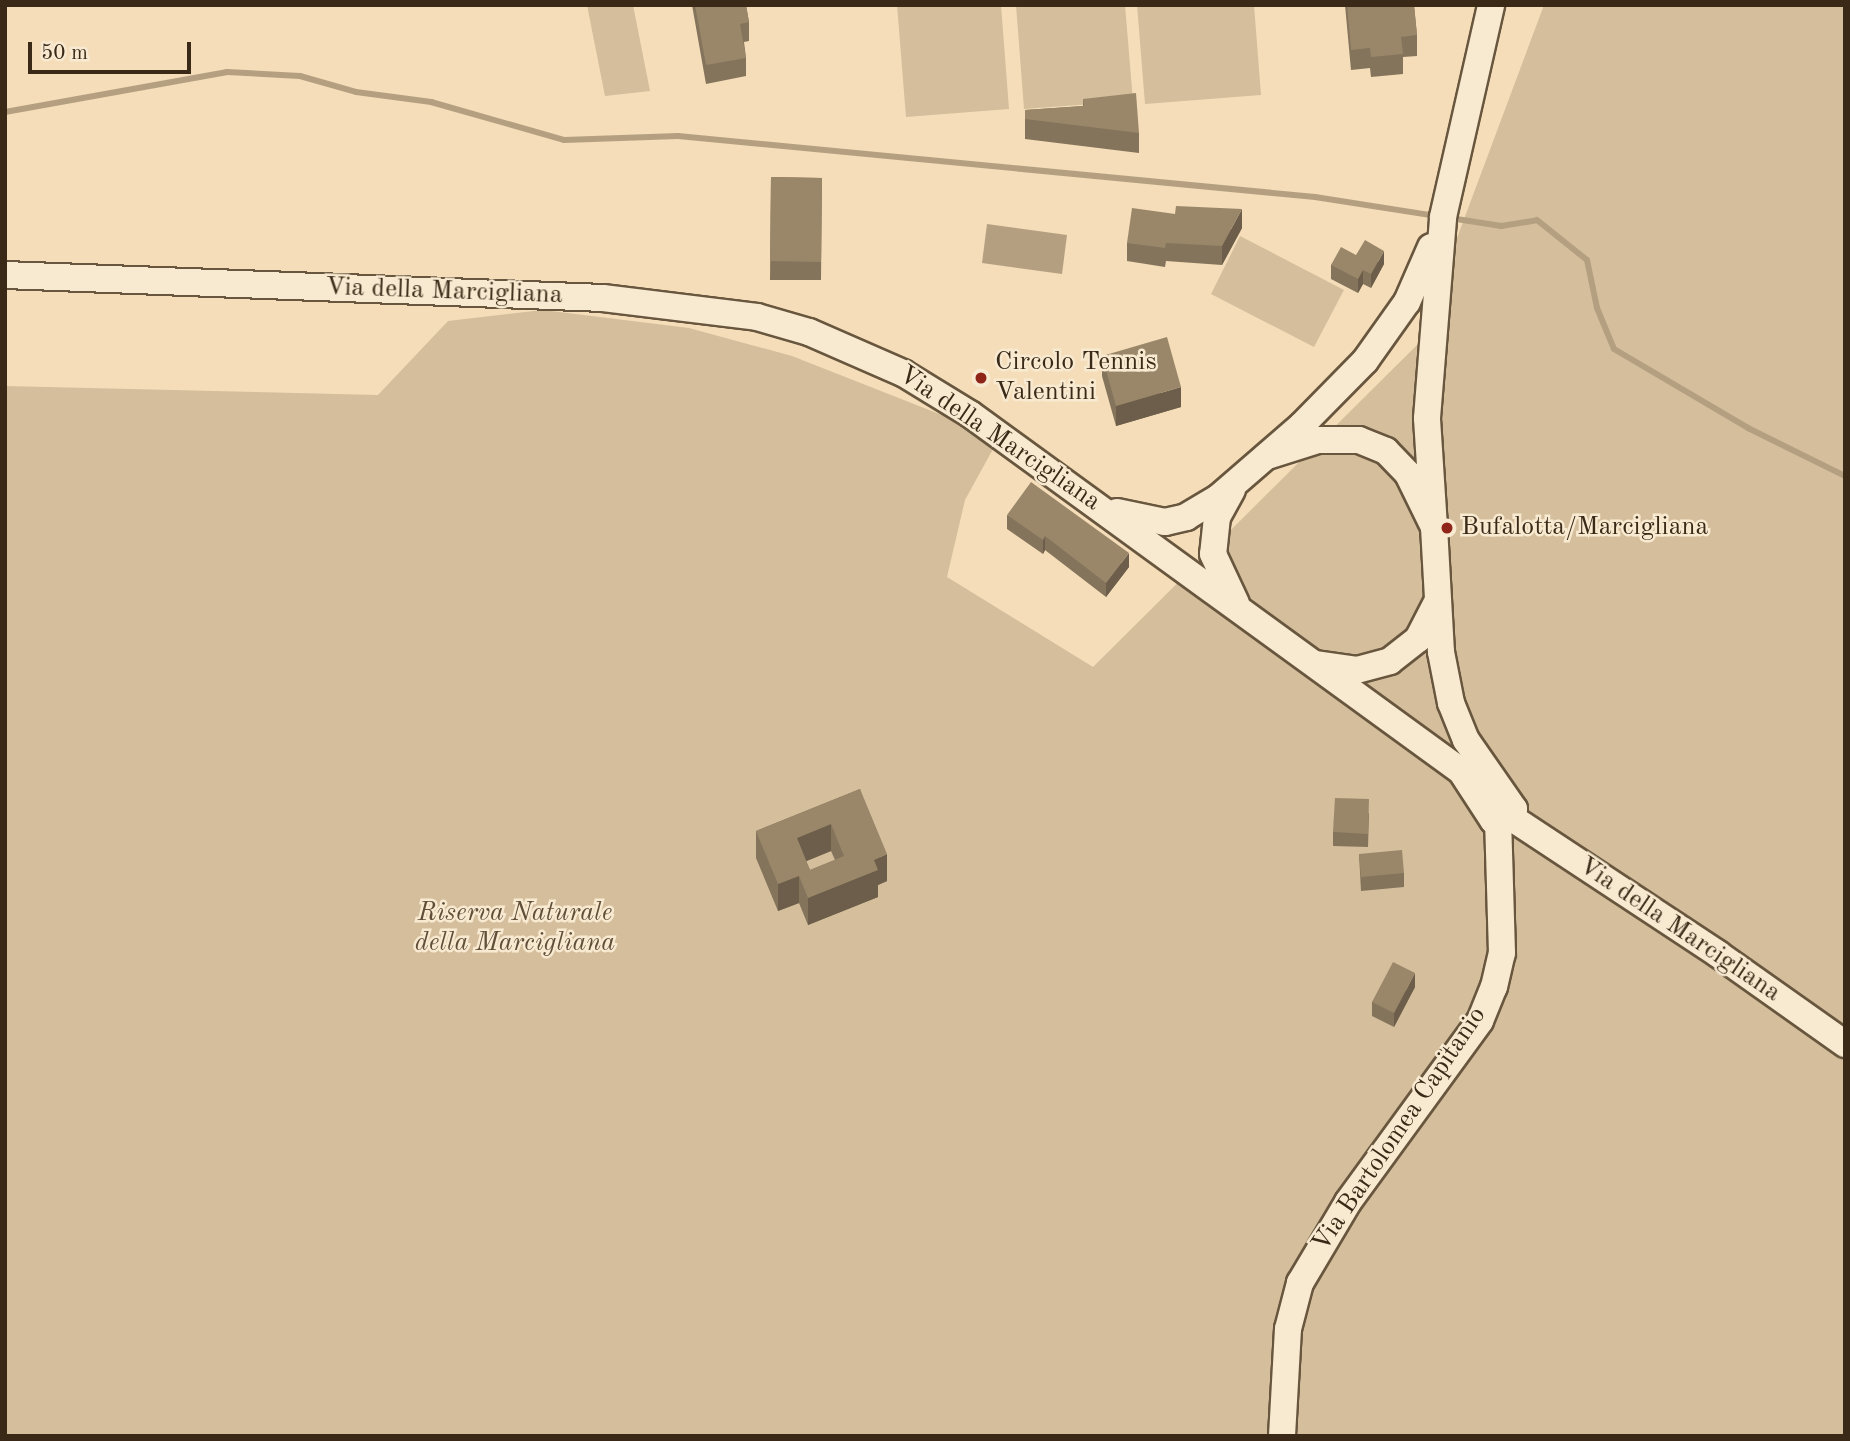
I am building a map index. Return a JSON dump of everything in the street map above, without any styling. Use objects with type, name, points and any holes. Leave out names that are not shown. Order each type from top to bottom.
[{"type":"street","points":[[1491,5],[1443,217],[1427,405],[1441,652],[1451,703],[1471,748],[1514,809],[1505,820]]},
{"type":"street","points":[[1097,503],[1132,518],[1165,522],[1203,507],[1238,481],[1341,387],[1387,334],[1418,278],[1443,217]]},
{"type":"street","name":"Via della Marcigliana","points":[[5,275],[603,298],[757,317],[826,338],[904,373],[1097,503],[1304,660],[1461,771],[1505,820],[1718,954],[1845,1044]]},
{"type":"street","points":[[1267,456],[1318,440],[1374,444],[1408,474],[1434,527]]},
{"type":"street","points":[[1238,481],[1217,517],[1213,554],[1222,581],[1245,615]]},
{"type":"street","points":[[1304,660],[1344,670],[1390,661],[1418,639],[1439,599]]},
{"type":"street","name":"Via Bartolomea Capitanio","points":[[1282,1436],[1289,1329],[1300,1283],[1349,1202],[1480,1021],[1494,988],[1502,953],[1505,820]]},
{"type":"green space","points":[[587,5],[633,5],[650,91],[605,96]]},
{"type":"green space","points":[[897,5],[1001,5],[1009,109],[906,117]]},
{"type":"green space","points":[[1016,5],[1125,5],[1133,101],[1024,109]]},
{"type":"green space","points":[[1137,5],[1254,5],[1261,95],[1145,104]]},
{"type":"green space","name":"Riserva Naturale della Marcigliana","points":[[1544,5],[1845,5],[1845,1436],[5,1436],[5,386],[378,395],[448,321],[543,310],[689,328],[792,356],[952,419],[993,449],[965,500],[947,577],[1093,667],[1417,345]]},
{"type":"green space","points":[[1240,236],[1344,290],[1314,347],[1211,294]]},
{"type":"shaded area","points":[[987,224],[1067,235],[1062,274],[982,263]]},
{"type":"building","points":[[695,5],[746,5],[749,22],[740,24],[746,58],[706,65]]},
{"type":"building","points":[[1347,5],[1414,5],[1417,35],[1401,37],[1403,54],[1371,57],[1370,48],[1351,50]]},
{"type":"building","points":[[1136,93],[1139,133],[1025,119],[1025,110],[1084,106],[1083,99]]},
{"type":"building","points":[[771,177],[822,178],[821,262],[770,261]]},
{"type":"building","points":[[1176,206],[1242,209],[1222,246],[1166,243],[1165,248],[1127,243],[1132,208],[1175,214]]},
{"type":"building","points":[[1365,240],[1384,251],[1371,274],[1363,270],[1358,279],[1331,265],[1341,247],[1356,255]]},
{"type":"building","points":[[1167,337],[1181,387],[1116,406],[1102,356]]},
{"type":"building","points":[[1031,482],[1129,553],[1106,583],[1045,536],[1043,540],[1007,515]]},
{"type":"building","points":[[860,789],[887,854],[874,860],[878,870],[808,898],[799,876],[778,884],[756,831]],"holes":[[[831,824],[844,856],[810,870],[797,838]]]},
{"type":"building","points":[[1335,798],[1369,799],[1368,834],[1333,832]]},
{"type":"building","points":[[1402,850],[1404,873],[1361,877],[1359,854]]},
{"type":"building","points":[[1393,962],[1415,973],[1394,1013],[1372,1002]]},
{"type":"waterway","points":[[5,112],[227,72],[300,76],[356,92],[431,102],[564,140],[678,136],[1315,197],[1436,216]]},
{"type":"waterway","points":[[1450,218],[1501,226],[1537,220],[1587,260],[1597,308],[1614,349],[1748,428],[1845,476]]},
{"type":"place","name":"Circolo Tennis Valentini","points":[[981,378]]},
{"type":"place","name":"Bufalotta/Marcigliana","points":[[1447,528]]}]
